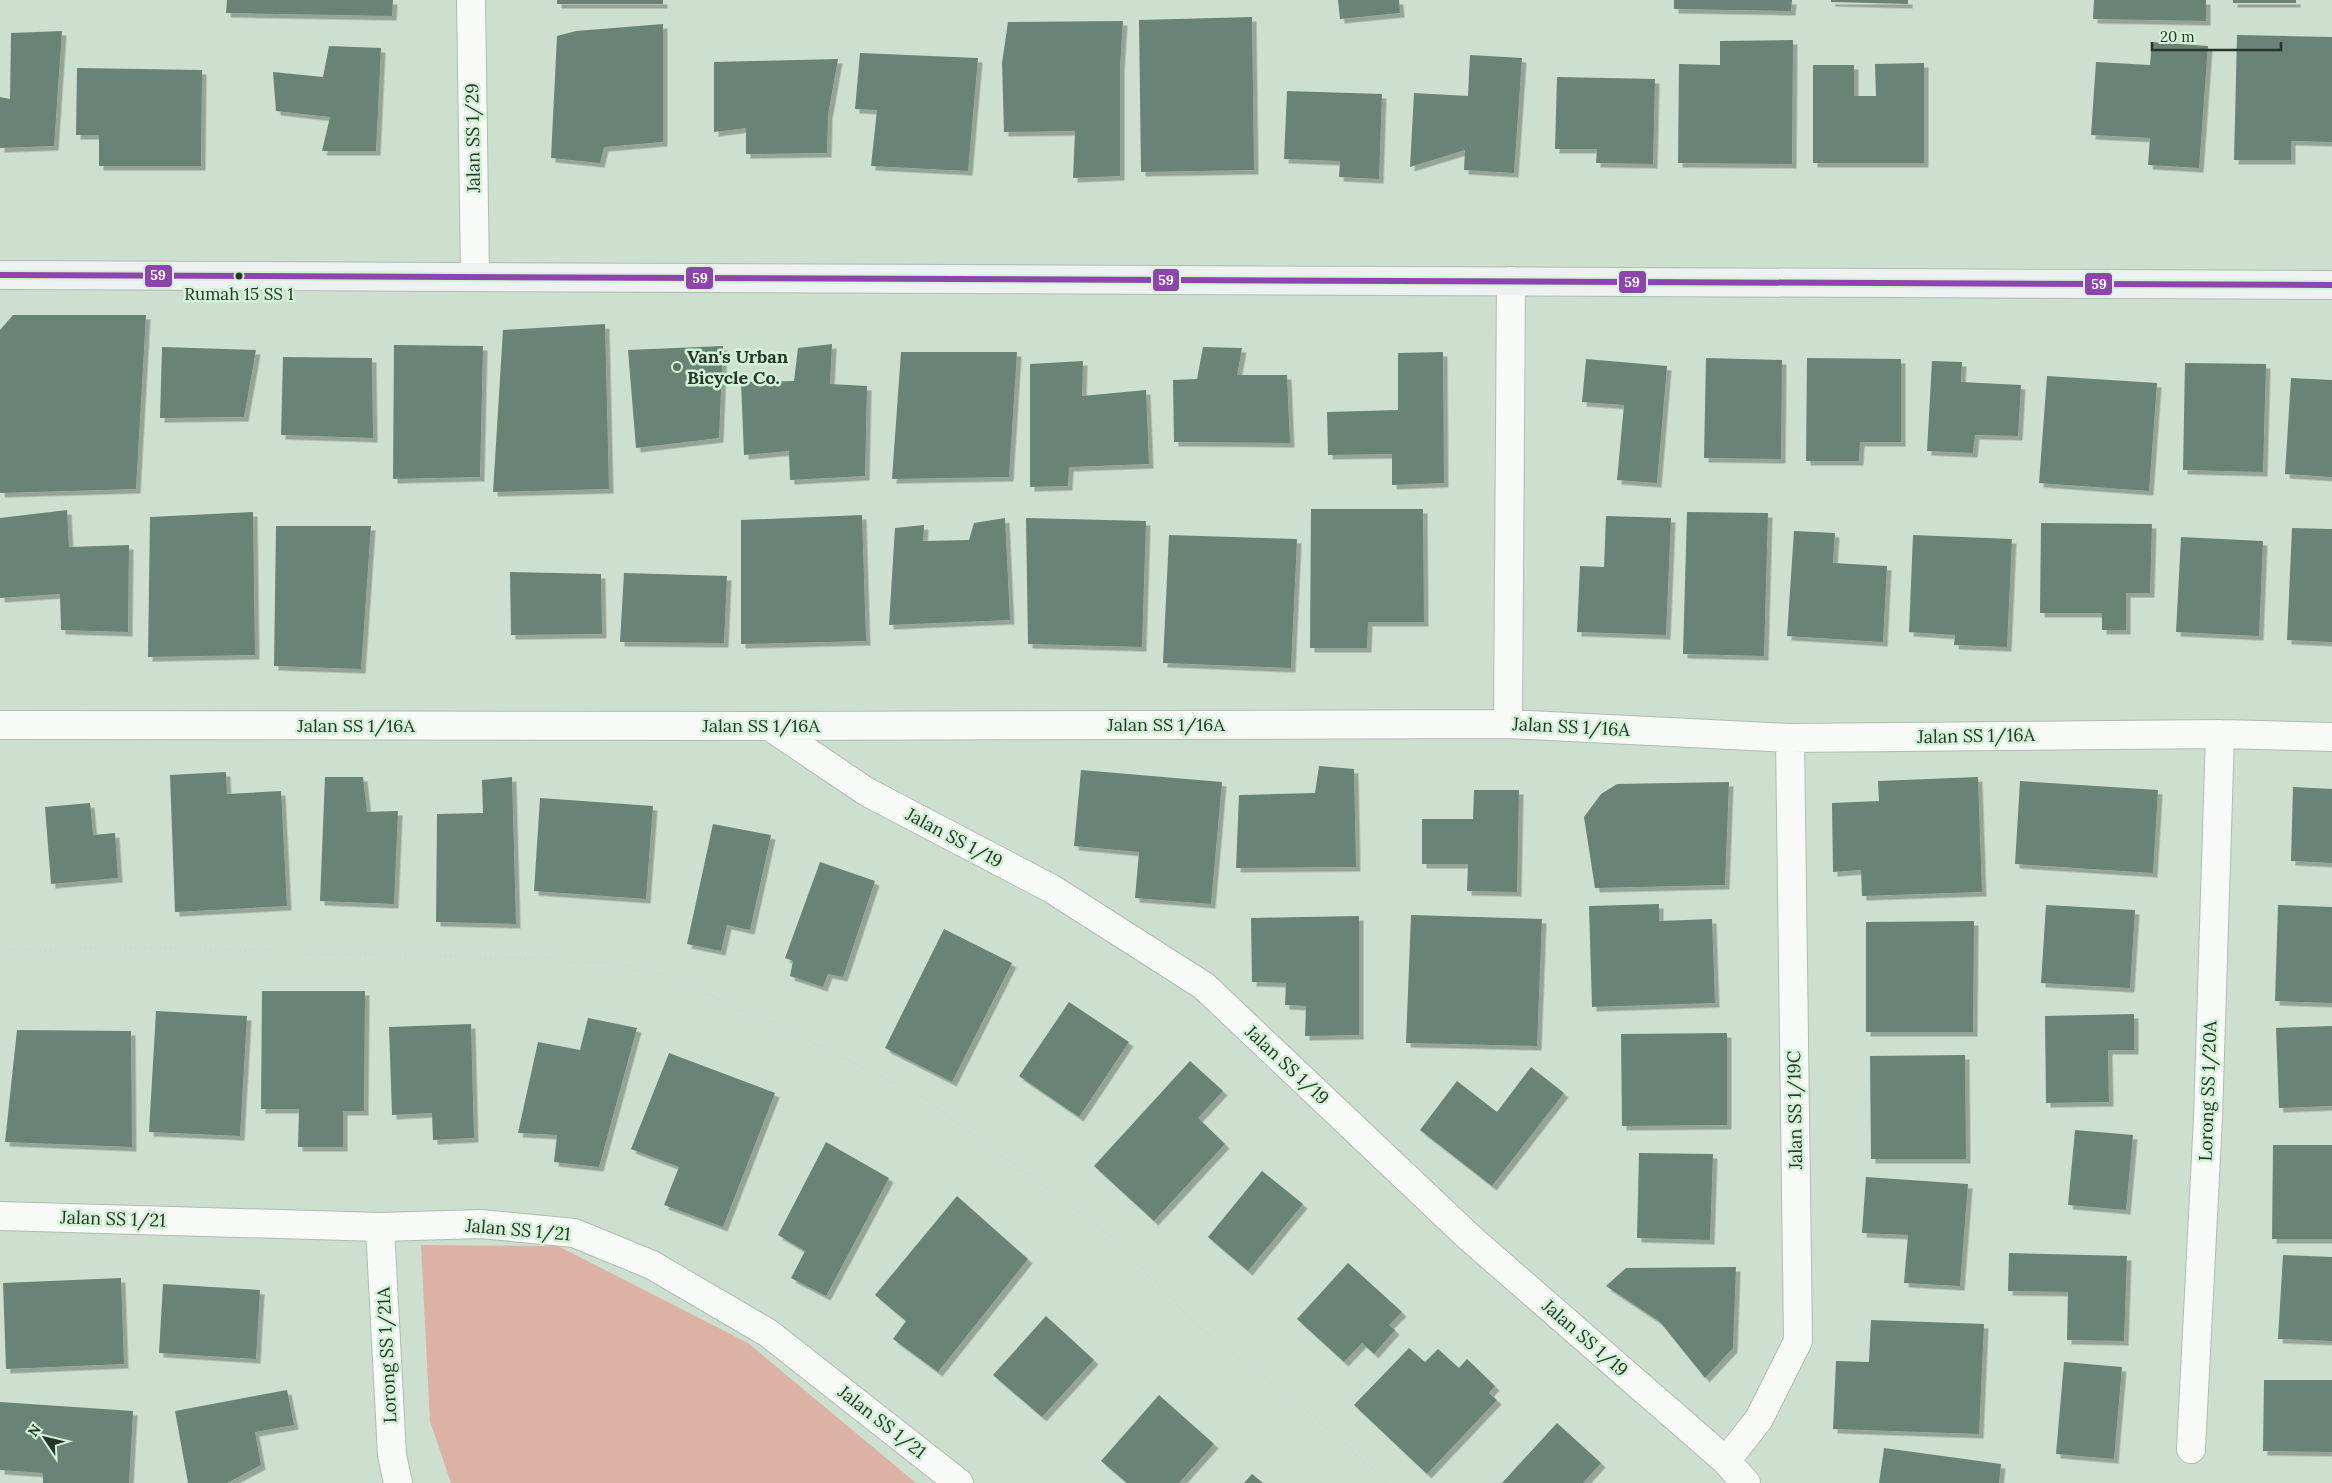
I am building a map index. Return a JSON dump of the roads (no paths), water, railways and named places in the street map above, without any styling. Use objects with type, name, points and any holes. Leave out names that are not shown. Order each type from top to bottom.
[{"type":"street","name":"Jalan SS 1/29","points":[[471,0],[475,276]]},
{"type":"street","points":[[0,275],[2332,285]]},
{"type":"street","points":[[1508,724],[1511,281]]},
{"type":"street","name":"Jalan SS 1/16A","points":[[0,725],[769,726],[1508,724],[1790,738],[2220,734],[2332,737]]},
{"type":"street","name":"Jalan SS 1/19","points":[[769,726],[868,792],[1052,889],[1204,986],[1470,1238],[1726,1460],[1746,1483]]},
{"type":"street","name":"Lorong SS 1/20A","points":[[2191,1449],[2207,1128],[2220,734]]},
{"type":"street","name":"Jalan SS 1/19C","points":[[1726,1460],[1759,1419],[1798,1341],[1790,738]]},
{"type":"street","name":"Jalan SS 1/21","points":[[0,1216],[380,1227],[481,1224],[574,1233],[652,1265],[768,1333],[959,1483]]},
{"type":"street","name":"Lorong SS 1/21A","points":[[380,1227],[392,1455],[398,1483]]},
{"type":"place","name":"Rumah 15 SS 1","points":[[239,276]]},
{"type":"place","name":"Van's Urban Bicycle Co.","points":[[677,367]]}]
